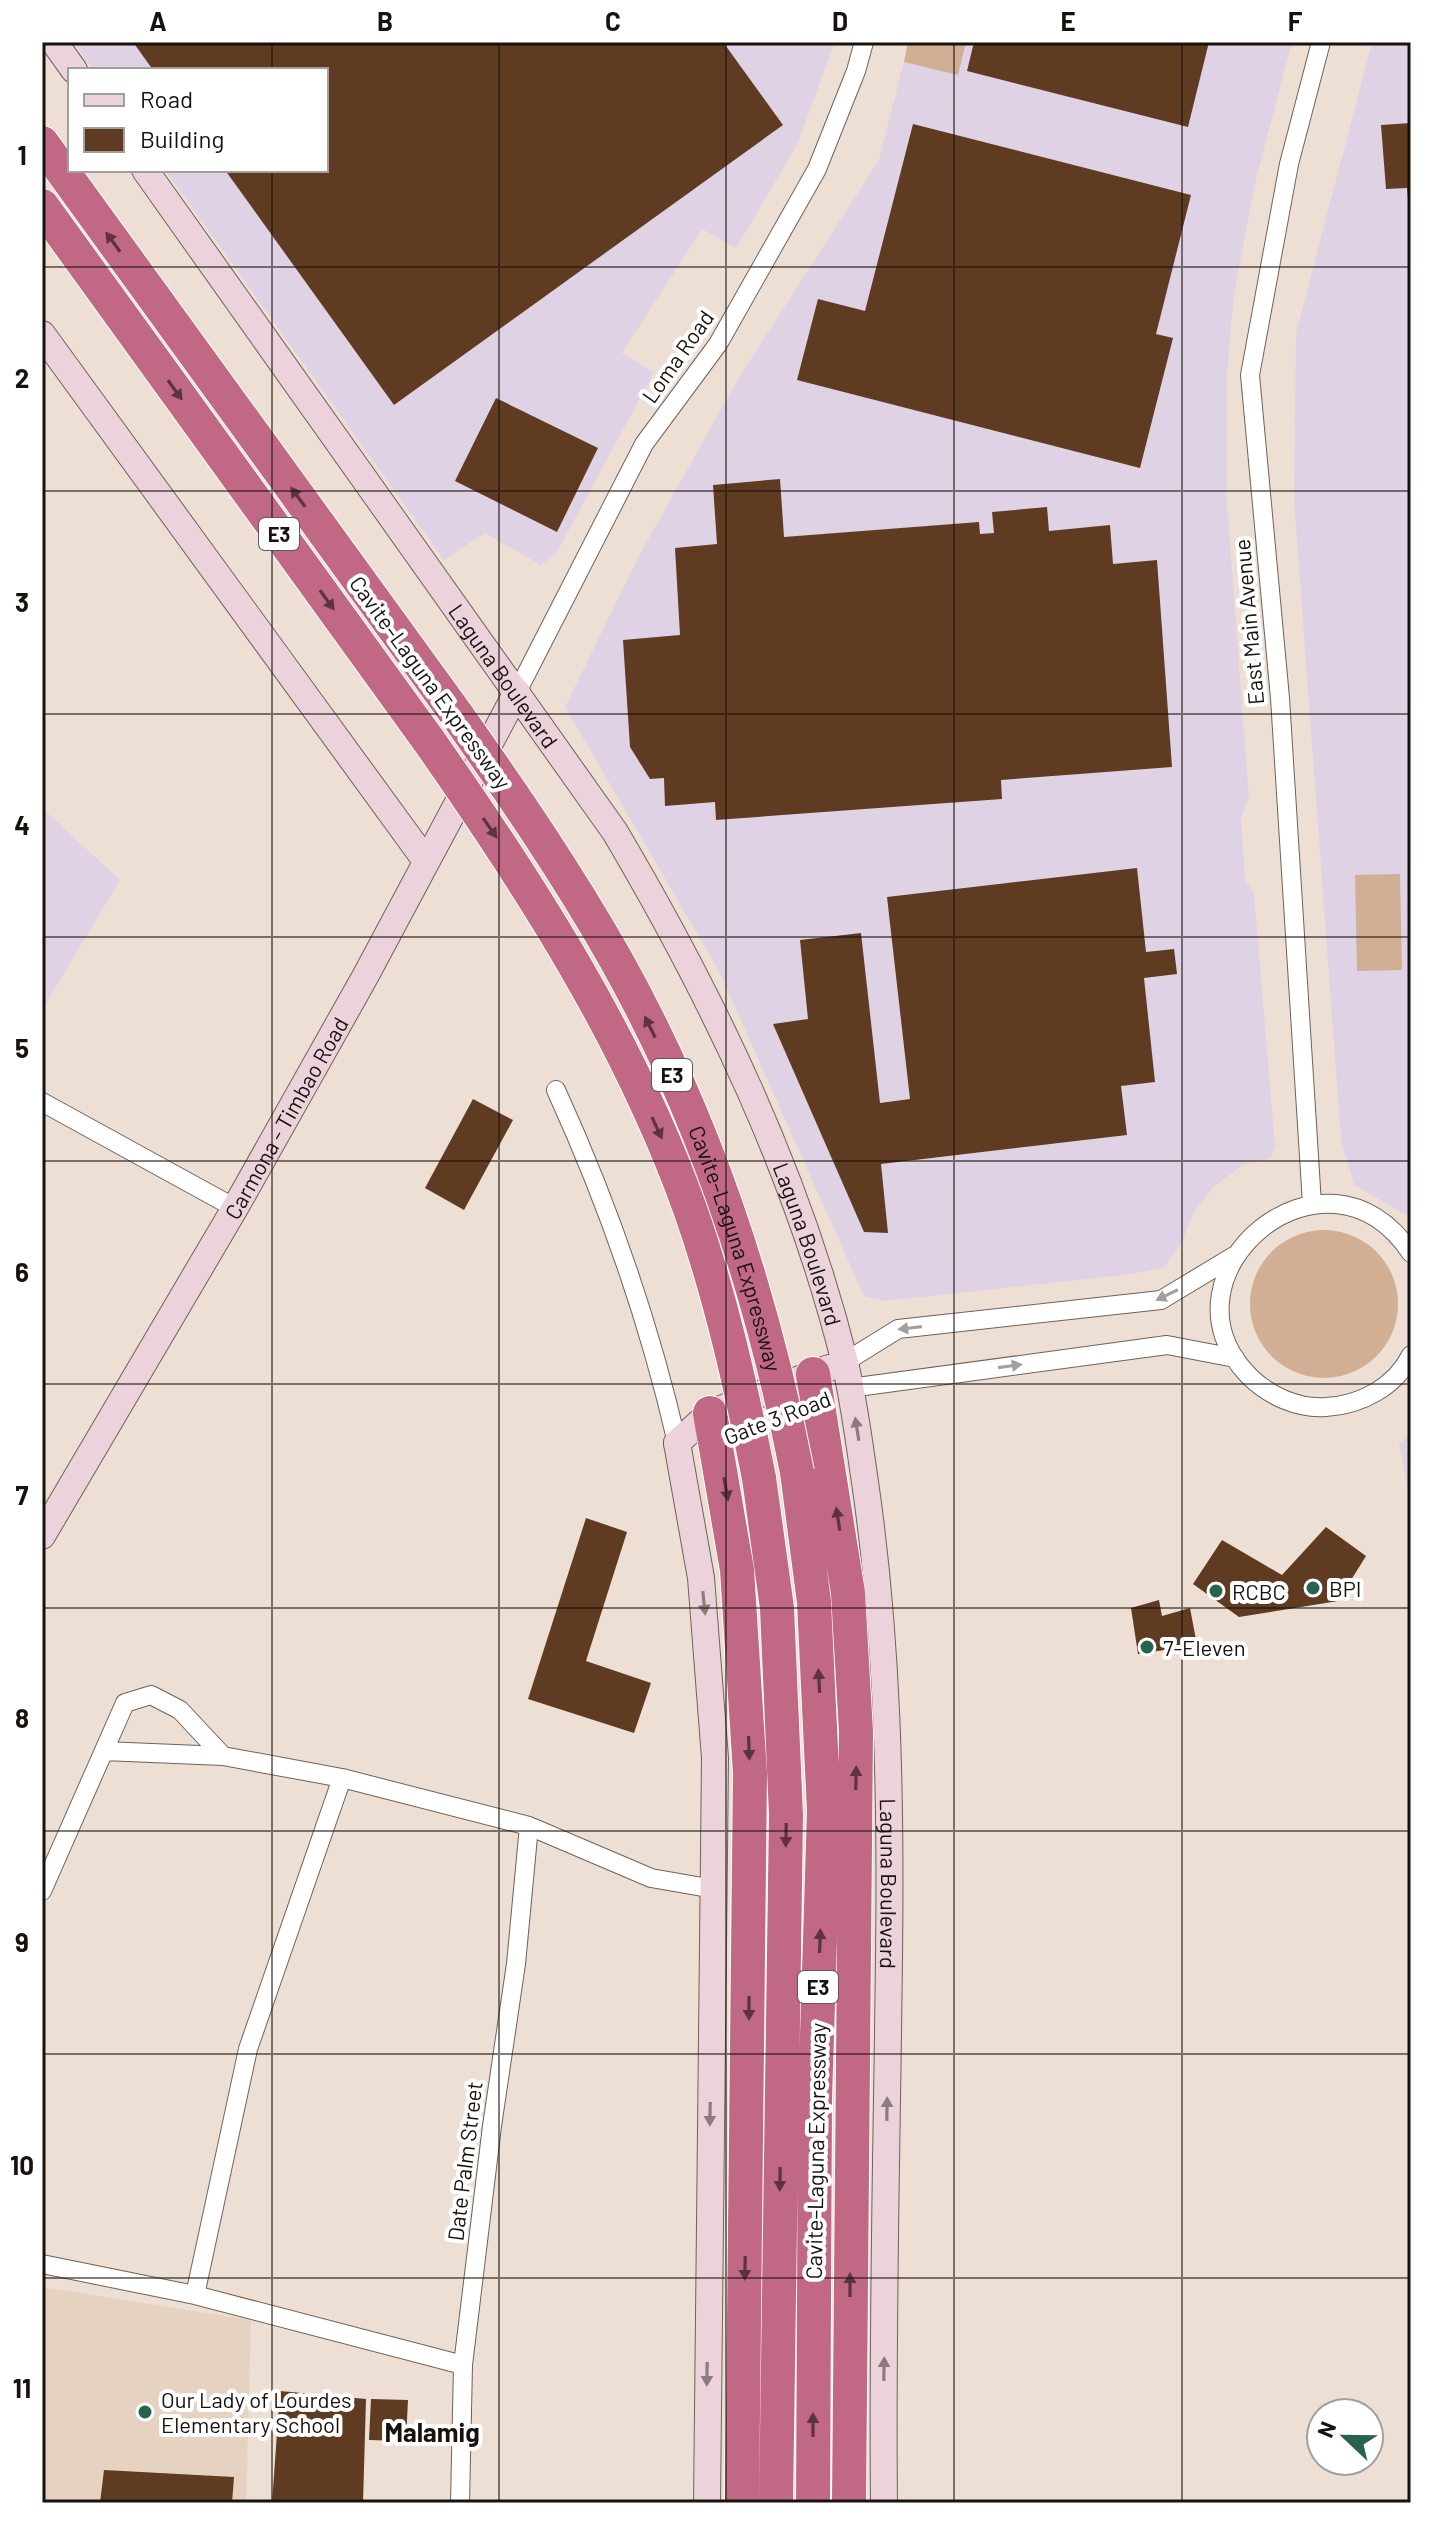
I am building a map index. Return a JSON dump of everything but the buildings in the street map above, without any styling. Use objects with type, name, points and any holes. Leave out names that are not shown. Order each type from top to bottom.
[{"type":"highway","name":"Cavite–Laguna Expressway","points":[[42,143],[526,813],[616,961],[698,1132],[722,1190],[762,1313],[797,1472],[814,1602],[824,1811],[815,2100],[813,2503]]},
{"type":"highway","name":"Cavite–Laguna Expressway","points":[[42,206],[500,842],[574,962],[618,1043],[662,1140],[714,1282],[759,1478],[777,1608],[785,1789],[776,2503]]},
{"type":"highway","points":[[816,1388],[848,1593],[856,1732],[849,2503]]},
{"type":"highway","points":[[714,1427],[737,1570],[750,1773],[742,2503]]},
{"type":"main road","points":[[54,42],[73,68]]},
{"type":"main road","name":"Laguna Boulevard","points":[[146,172],[615,832],[722,1028],[781,1165],[845,1362],[876,1561],[889,1737],[884,2503]]},
{"type":"main road","points":[[42,334],[426,861]]},
{"type":"main road","name":"Carmona - Timbao Road","points":[[42,1536],[235,1208],[517,692]]},
{"type":"main road","name":"Gate 3 Road","points":[[816,1388],[845,1362]]},
{"type":"main road","name":"Gate 3 Road","points":[[677,1443],[816,1388],[850,1388]]},
{"type":"main road","points":[[677,1443],[690,1502],[709,1649],[715,1758],[707,2503]]},
{"type":"street","name":"Loma Road","points":[[517,692],[644,444],[718,344],[817,169],[856,71],[864,42]]},
{"type":"street","name":"East Main Avenue","points":[[1312,1204],[1280,698],[1250,375],[1289,164],[1321,42]]},
{"type":"street","points":[[556,1090],[593,1170],[624,1259],[661,1373],[677,1443]]},
{"type":"street","points":[[42,1102],[235,1208]]},
{"type":"street","points":[[1411,1253],[1391,1229],[1370,1215],[1346,1206],[1312,1204],[1289,1210],[1267,1221],[1248,1236],[1234,1256],[1222,1300],[1224,1330],[1235,1358],[1269,1392],[1294,1403],[1320,1408],[1364,1399],[1388,1385],[1411,1355]]},
{"type":"street","name":"Gate 3 Road","points":[[845,1362],[898,1329],[1161,1300],[1234,1256]]},
{"type":"street","name":"Gate 3 Road","points":[[850,1388],[1167,1345],[1235,1358]]},
{"type":"street","points":[[42,1891],[125,1703],[151,1695],[180,1710],[223,1756]]},
{"type":"street","points":[[104,1751],[223,1756],[342,1778],[529,1826],[651,1878],[714,1889]]},
{"type":"street","points":[[195,2295],[248,2049],[342,1778]]},
{"type":"street","name":"Date Palm Street","points":[[460,2503],[463,2365],[492,2126],[516,1964],[529,1826]]},
{"type":"street","points":[[42,2264],[195,2295],[463,2365]]},
{"type":"shaded area","points":[[73,42],[835,42],[797,145],[736,248],[702,229],[622,353],[654,372],[557,552],[541,565],[485,533],[444,560],[166,172],[328,172],[328,68],[92,68]]},
{"type":"shaded area","points":[[908,42],[966,42],[958,75],[904,62]]},
{"type":"shaded area","points":[[909,42],[1292,42],[1256,179],[1234,294],[1227,373],[1227,502],[1249,798],[1241,817],[1245,879],[1254,893],[1275,1146],[1271,1158],[1243,1165],[1213,1187],[1193,1214],[1181,1244],[1164,1267],[1132,1274],[884,1301],[864,1296],[719,971],[565,707],[640,554],[738,379],[879,160]]},
{"type":"shaded area","points":[[1372,42],[1411,42],[1411,1218],[1354,1185],[1341,1139],[1294,500],[1296,333]]},
{"type":"shaded area","points":[[42,808],[120,880],[42,1010]]},
{"type":"shaded area","points":[[1400,874],[1402,970],[1357,971],[1355,875]]},
{"type":"shaded area","points":[[1324,1230],[1352,1235],[1377,1251],[1393,1276],[1398,1304],[1393,1332],[1377,1357],[1352,1373],[1324,1378],[1296,1373],[1271,1357],[1255,1332],[1250,1304],[1255,1276],[1271,1251],[1296,1235]]},
{"type":"shaded area","points":[[1411,1433],[1411,1504],[1399,1444]]},
{"type":"shaded area","name":"Our Lady of Lourdes Elementary School","points":[[42,2287],[251,2320],[246,2503],[42,2503]]},
{"type":"place","name":"BPI","points":[[1313,1588]]},
{"type":"place","name":"RCBC","points":[[1216,1591]]},
{"type":"place","name":"7-Eleven","points":[[1147,1647]]},
{"type":"place","name":"Our Lady of Lourdes Elementary School","points":[[145,2412]]},
{"type":"district","name":"Malamig","points":[[432,2431]]}]
